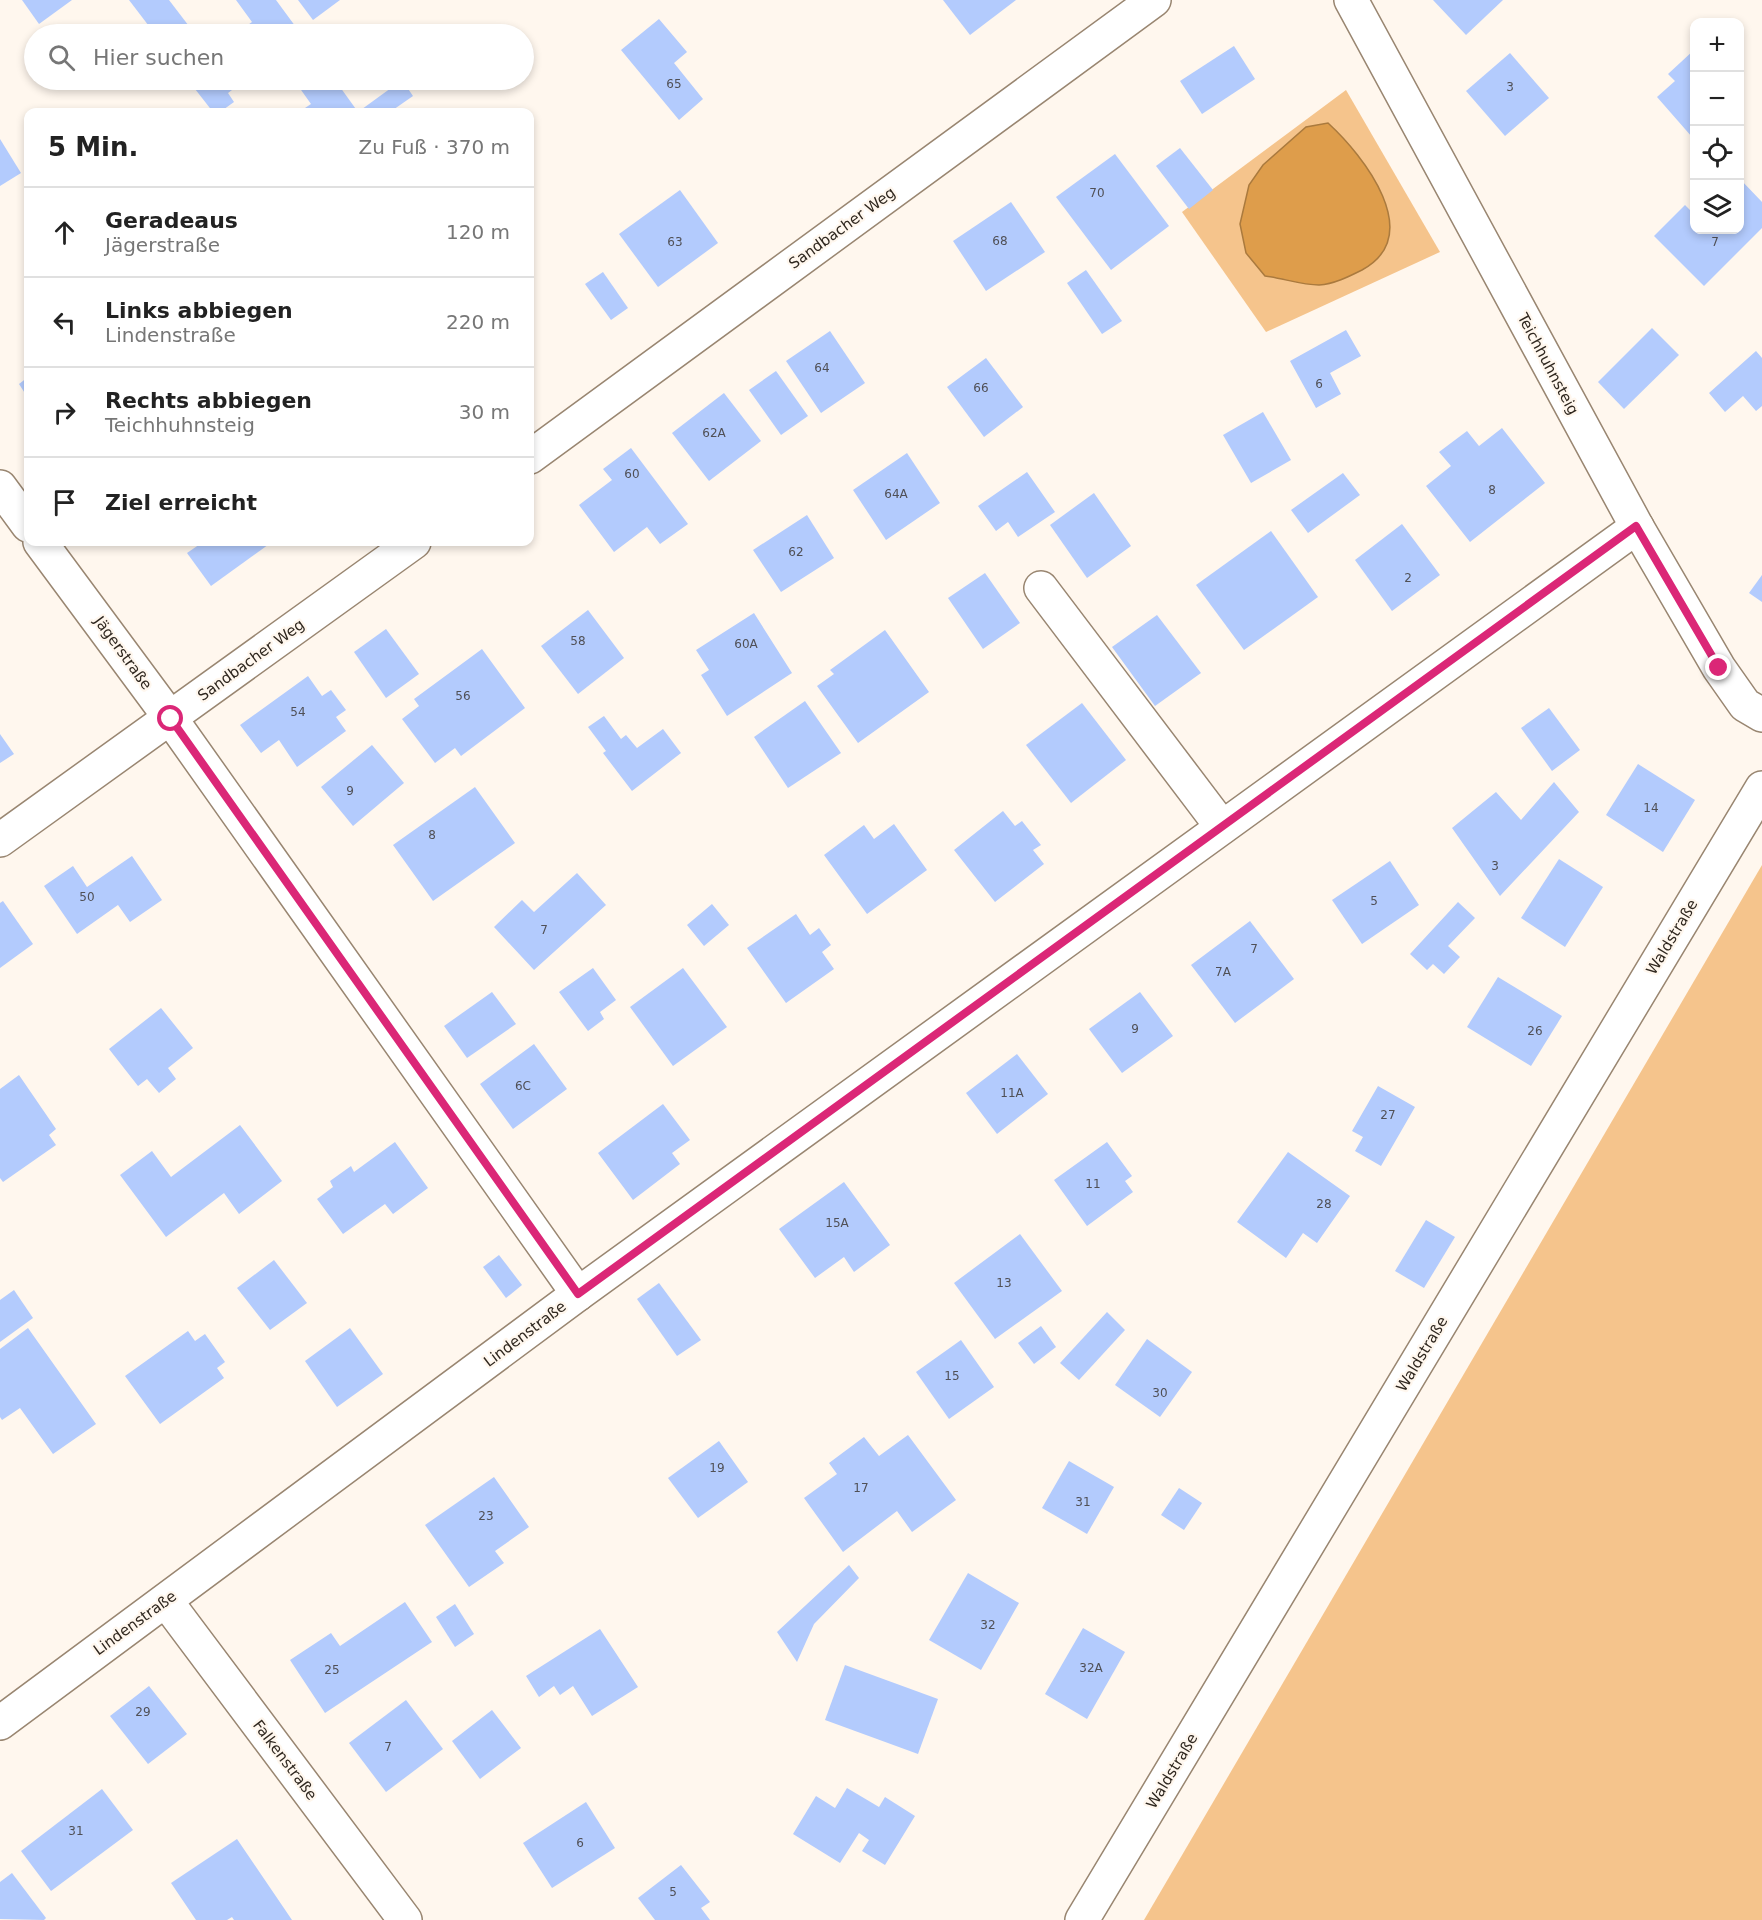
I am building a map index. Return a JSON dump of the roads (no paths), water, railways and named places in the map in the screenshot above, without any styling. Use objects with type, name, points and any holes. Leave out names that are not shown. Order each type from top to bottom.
[{"type":"street","name":"Sandbacher Weg","points":[[534,454],[1154,0]]},
{"type":"street","name":"Teichhuhnsteig","points":[[1351,0],[1636,526],[1719,668],[1745,705],[1762,715]]},
{"type":"street","points":[[0,487],[24,520]]},
{"type":"street","name":"Lindenstraße","points":[[0,1722],[578,1294],[1636,526]]},
{"type":"street","name":"Jägerstraße","points":[[43,546],[171,719],[578,1294]]},
{"type":"street","name":"Sandbacher Weg","points":[[0,840],[409,546]]},
{"type":"street","points":[[1041,588],[1222,827]]},
{"type":"street","name":"Waldstraße","points":[[1082,1920],[1762,788]]},
{"type":"street","name":"Falkenstraße","points":[[166,1601],[405,1920]]}]
